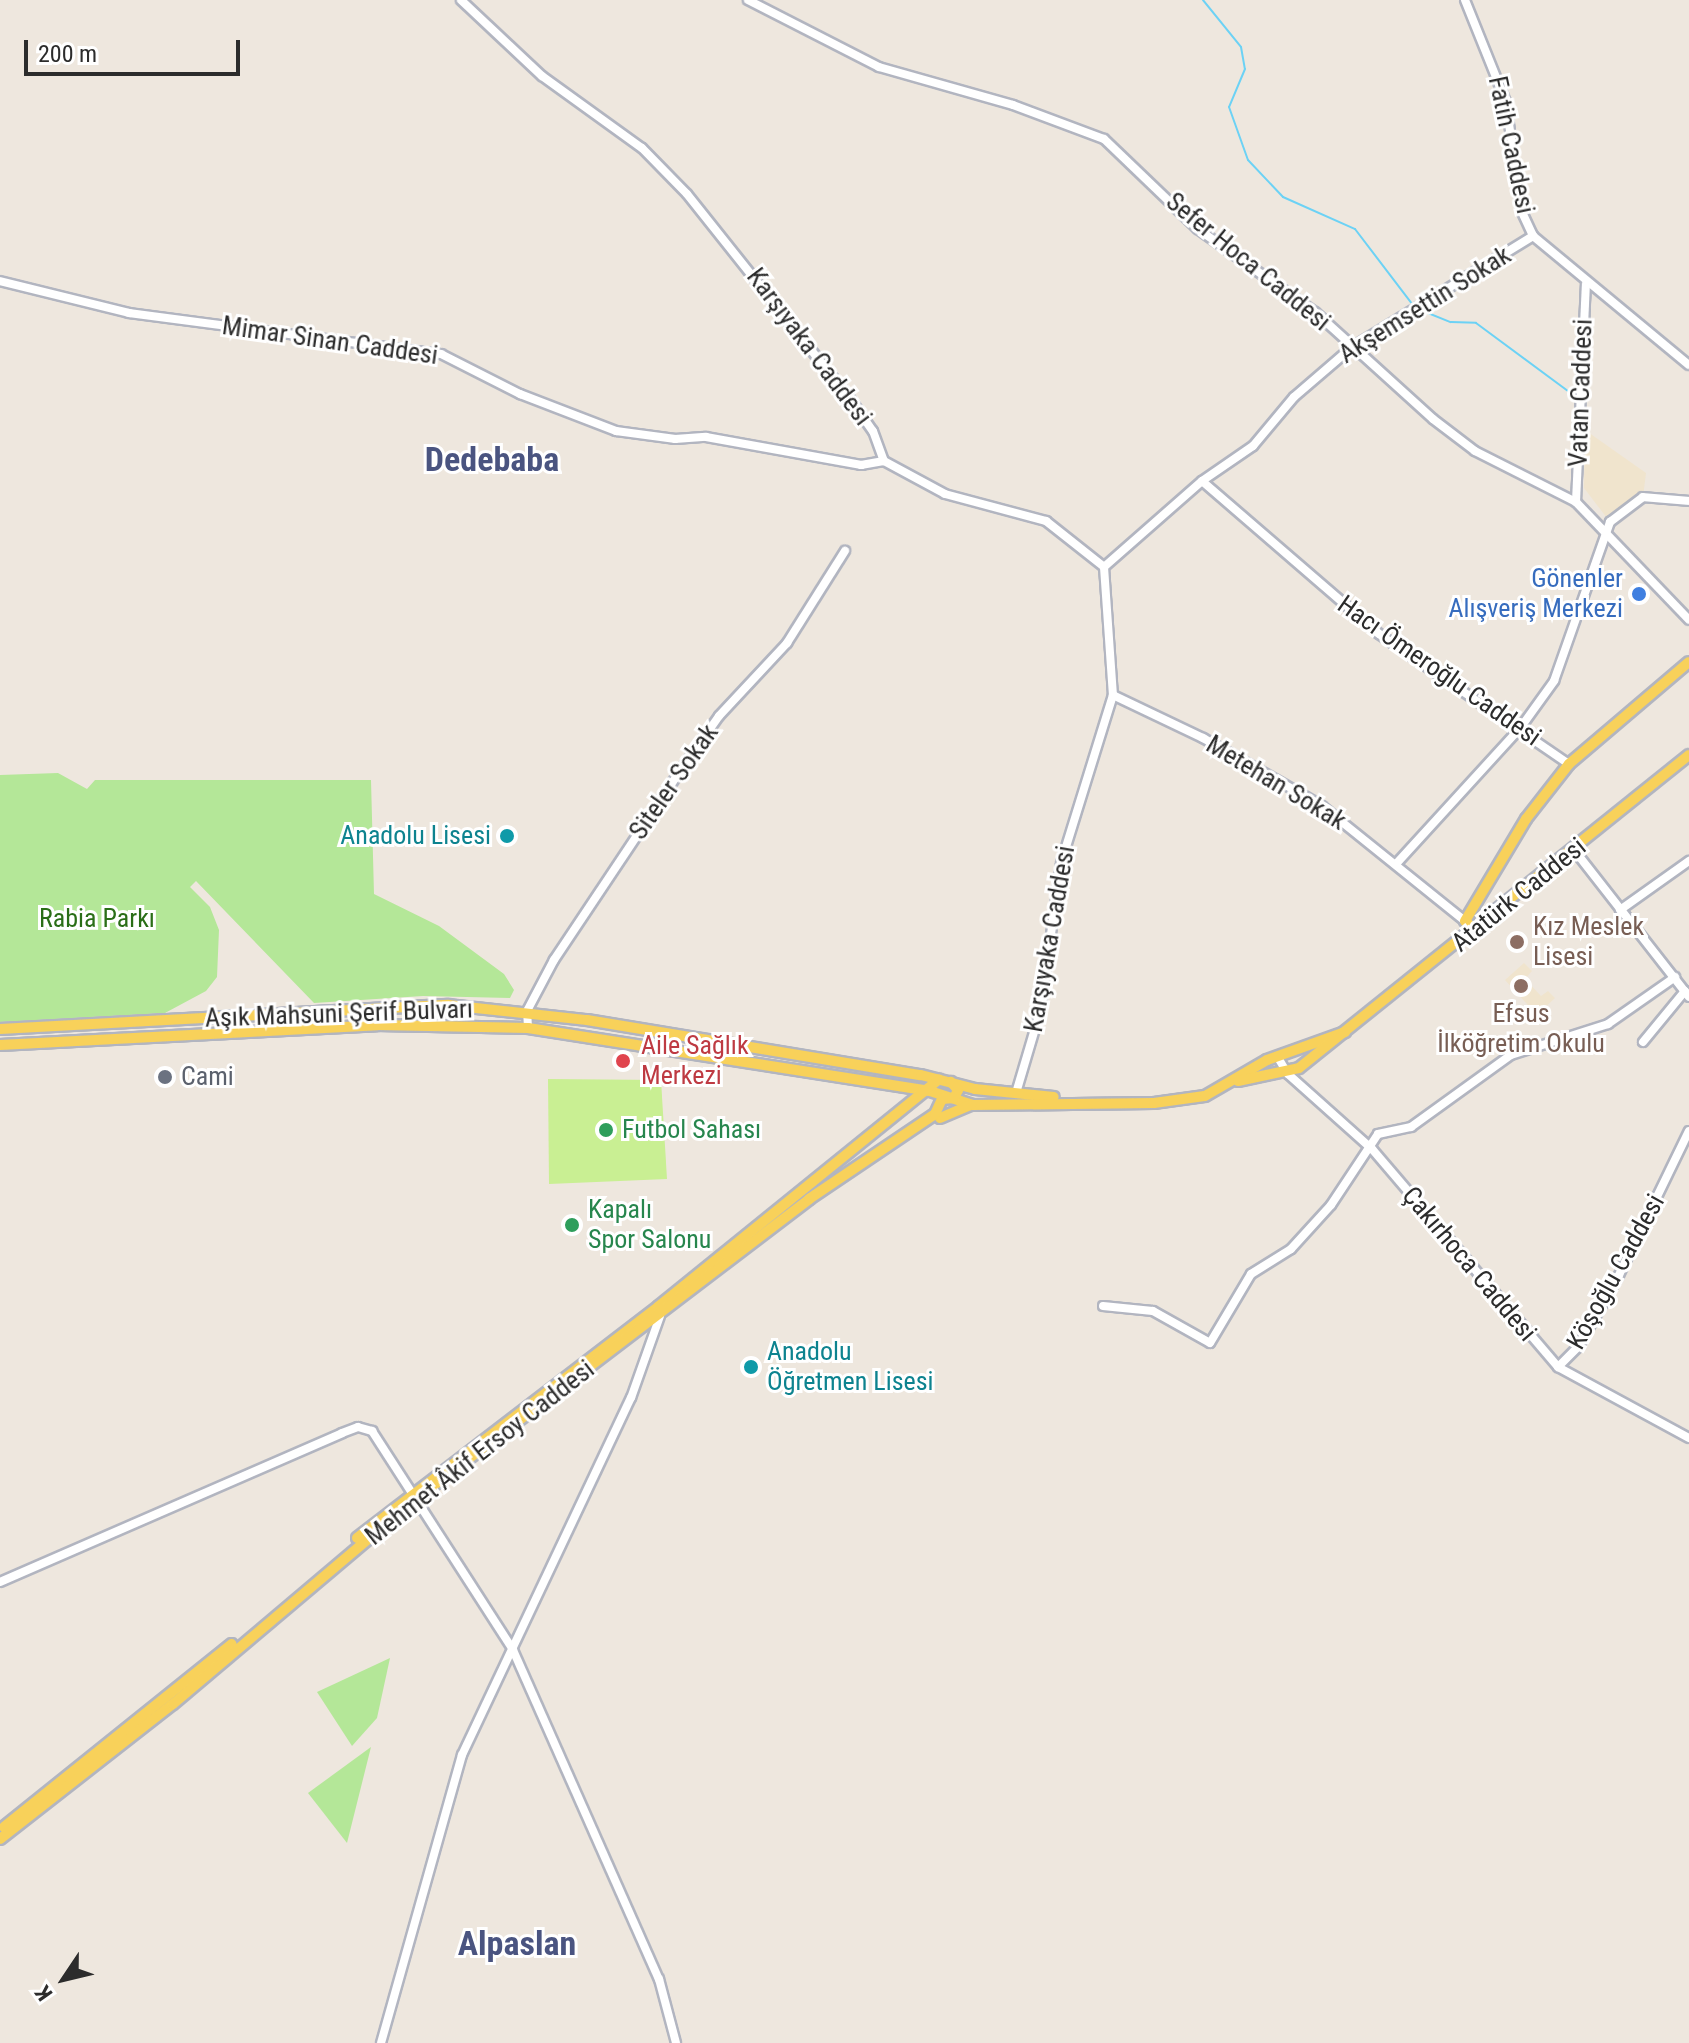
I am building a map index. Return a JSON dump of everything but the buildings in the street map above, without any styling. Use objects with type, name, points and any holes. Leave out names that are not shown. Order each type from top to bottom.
[{"type":"main road","points":[[1475,930],[1465,921],[1526,819],[1569,764],[1689,662]]},
{"type":"main road","name":"Atatürk Caddesi","points":[[1236,1082],[1288,1074],[1575,851],[1689,755]]},
{"type":"main road","name":"Aşık Mahsuni Şerif Bulvarı","points":[[0,1029],[448,1005],[527,1011],[1016,1093],[1103,1101]]},
{"type":"main road","name":"Aşık Mahsuni Şerif Bulvarı","points":[[0,1045],[377,1025],[528,1028],[930,1091]]},
{"type":"main road","name":"Atatürk Caddesi","points":[[930,1091],[973,1105],[1103,1101],[1154,1103],[1205,1096],[1236,1082],[1277,1056],[1345,1032]]},
{"type":"main road","name":"Mehmet Âkif Ersoy Caddesi","points":[[0,1831],[415,1495],[930,1091],[939,1079]]},
{"type":"main road","points":[[951,1082],[958,1090],[954,1098]]},
{"type":"main road","name":"Mehmet Âkif Ersoy Caddesi","points":[[0,1839],[173,1704],[415,1495],[660,1316],[809,1199],[935,1114],[942,1099],[954,1098]]},
{"type":"main road","points":[[940,1118],[973,1105]]},
{"type":"street","name":"Karşıyaka Caddesi","points":[[461,0],[542,76],[642,148],[687,194],[851,400],[873,431],[884,461]]},
{"type":"street","name":"Sefer Hoca Caddesi","points":[[748,0],[879,67],[1013,105],[1104,139],[1198,229],[1315,312],[1351,348],[1475,451],[1576,502],[1689,620]]},
{"type":"street","name":"Fatih Caddesi","points":[[1465,0],[1506,102],[1521,210],[1533,236],[1586,284],[1689,365]]},
{"type":"street","name":"Akşemsettin Sokak","points":[[1104,567],[1202,481],[1253,446],[1294,397],[1351,348],[1533,236]]},
{"type":"street","name":"Mimar Sinan Caddesi","points":[[0,281],[129,313],[441,354],[520,394],[616,431],[675,439],[706,437],[861,465],[884,461]]},
{"type":"street","name":"Vatan Caddesi","points":[[1576,502],[1586,284]]},
{"type":"street","points":[[884,461],[945,494],[1046,521],[1104,567]]},
{"type":"street","name":"Hacı Ömeroğlu Caddesi","points":[[1202,481],[1379,634],[1521,727],[1569,764]]},
{"type":"street","points":[[1396,864],[1521,727],[1554,681],[1605,534],[1618,514],[1643,497],[1689,501]]},
{"type":"street","name":"Siteler Sokak","points":[[527,1011],[554,960],[678,774],[719,716],[787,643],[845,551]]},
{"type":"street","name":"Karşıyaka Caddesi","points":[[1016,1093],[1040,1012],[1061,863],[1113,695],[1104,567]]},
{"type":"street","name":"Metehan Sokak","points":[[1113,695],[1203,738],[1322,806],[1465,921]]},
{"type":"street","points":[[1575,851],[1687,994],[1643,1042]]},
{"type":"street","points":[[1620,910],[1689,861]]},
{"type":"street","points":[[1103,1306],[1153,1311],[1210,1343],[1251,1274],[1291,1249],[1372,1149],[1378,1134],[1411,1127],[1511,1055],[1596,1030],[1675,977]]},
{"type":"street","points":[[527,1011],[528,1028]]},
{"type":"street","name":"Çakırhoca Caddesi","points":[[1277,1056],[1288,1074],[1372,1149],[1558,1367],[1689,1438]]},
{"type":"street","name":"Köşoğlu Caddesi","points":[[1558,1367],[1578,1347],[1619,1275],[1689,1131]]},
{"type":"street","points":[[381,2043],[462,1755],[631,1398],[660,1316]]},
{"type":"street","points":[[0,1582],[358,1427],[372,1431],[384,1444],[513,1650],[659,1979],[676,2043]]},
{"type":"shaded area","points":[[1585,430],[1646,473],[1643,497],[1610,522],[1584,488]]},
{"type":"shaded area","name":"Efsus İlköğretim Okulu","points":[[1524,963],[1532,971],[1525,979],[1541,996],[1548,991],[1555,998],[1537,1015],[1505,980]]},
{"type":"green space","name":"Rabia Parkı","points":[[58,773],[87,789],[95,780],[371,780],[374,894],[439,926],[504,974],[514,990],[510,998],[423,996],[314,1003],[196,881],[190,887],[210,907],[219,930],[217,977],[206,991],[165,1013],[0,1022],[0,775]]},
{"type":"green space","name":"Futbol Sahası","points":[[548,1079],[661,1080],[667,1179],[549,1184]]},
{"type":"green space","points":[[390,1658],[377,1718],[352,1746],[317,1692]]},
{"type":"green space","points":[[371,1747],[347,1843],[308,1793]]},
{"type":"waterway","points":[[1203,0],[1241,47],[1245,69],[1229,107],[1248,160],[1283,197],[1355,229],[1413,305]]},
{"type":"waterway","points":[[1418,309],[1451,322],[1476,323],[1576,397]]},
{"type":"place","name":"Gönenler Alışveriş Merkezi","points":[[1639,594]]},
{"type":"place","name":"Anadolu Lisesi","points":[[507,836]]},
{"type":"place","name":"Kız Meslek Lisesi","points":[[1517,942]]},
{"type":"place","name":"Efsus İlköğretim Okulu","points":[[1521,986]]},
{"type":"place","name":"Aile Sağlık Merkezi","points":[[623,1061]]},
{"type":"place","name":"Cami","points":[[165,1077]]},
{"type":"place","name":"Futbol Sahası","points":[[606,1130]]},
{"type":"place","name":"Kapalı Spor Salonu","points":[[572,1225]]},
{"type":"place","name":"Anadolu Öğretmen Lisesi","points":[[751,1367]]},
{"type":"district","name":"Dedebaba","points":[[492,460]]},
{"type":"district","name":"Alpaslan","points":[[517,1944]]}]
